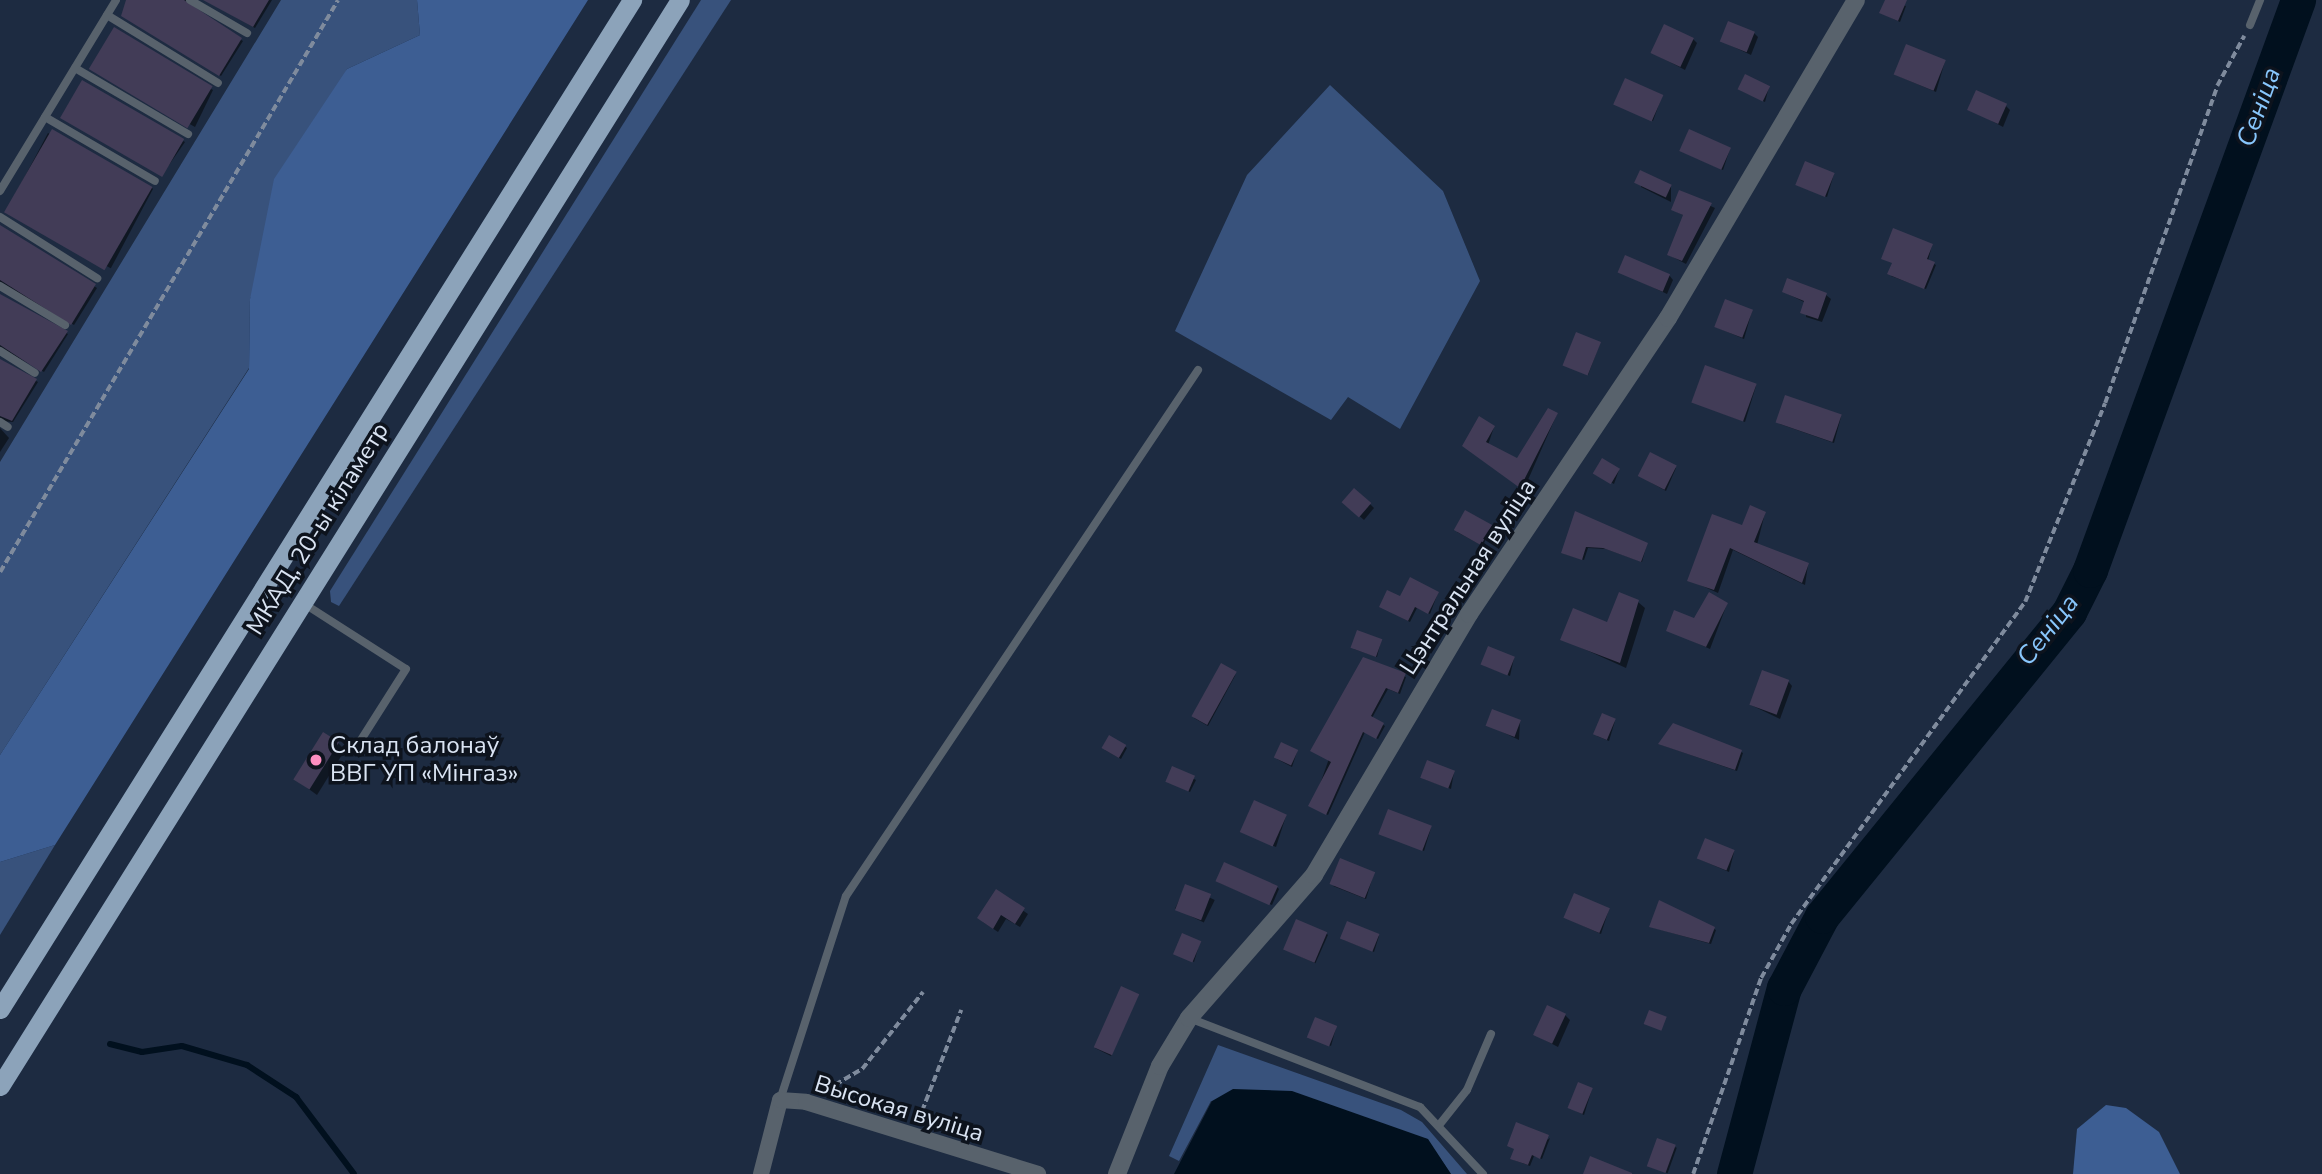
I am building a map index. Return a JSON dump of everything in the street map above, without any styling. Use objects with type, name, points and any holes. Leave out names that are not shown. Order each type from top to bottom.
[{"type":"highway","name":"МКАД, 20-ы кіламетр","points":[[0,1009],[632,0]]},
{"type":"highway","name":"МКАД, 20-ы кіламетр","points":[[0,1086],[300,602],[680,0]]},
{"type":"street","name":"Цэнтральная вуліца","points":[[1117,1174],[1160,1066],[1189,1018],[1314,875],[1469,614],[1668,318],[1856,0]]},
{"type":"street","name":"Высокая вуліца","points":[[761,1174],[780,1100],[806,1102],[910,1139],[1038,1174]]},
{"type":"lane","points":[[0,191],[116,0]]},
{"type":"lane","points":[[190,0],[247,33]]},
{"type":"lane","points":[[2250,25],[2260,0]]},
{"type":"lane","points":[[107,15],[218,83]]},
{"type":"lane","points":[[75,68],[187,134]]},
{"type":"lane","points":[[45,117],[155,181]]},
{"type":"lane","points":[[0,217],[97,278]]},
{"type":"lane","points":[[0,286],[65,326]]},
{"type":"lane","points":[[0,351],[35,373]]},
{"type":"lane","points":[[780,1100],[846,896],[1198,370]]},
{"type":"lane","points":[[300,602],[406,669],[361,740]]},
{"type":"lane","points":[[1189,1018],[1420,1107],[1440,1124],[1483,1174]]},
{"type":"lane","points":[[1440,1124],[1467,1090],[1491,1034]]},
{"type":"path","points":[[0,572],[338,0]]},
{"type":"path","points":[[1693,1174],[1761,978],[1791,924],[2025,602],[2105,403],[2217,86],[2250,25]]},
{"type":"path","points":[[806,1102],[862,1069],[923,992]]},
{"type":"path","points":[[910,1139],[961,1010]]},
{"type":"shaded area","points":[[281,0],[417,0],[420,35],[347,69],[250,299],[249,368],[0,755],[0,462]]},
{"type":"shaded area","points":[[417,0],[588,0],[55,845],[0,862],[0,755],[249,369],[250,299],[274,179],[347,69],[420,35]]},
{"type":"shaded area","points":[[701,0],[731,0],[339,606],[331,602],[330,591]]},
{"type":"shaded area","points":[[1330,85],[1443,191],[1480,281],[1400,429],[1348,397],[1331,420],[1175,331],[1247,175]]},
{"type":"shaded area","points":[[55,845],[0,935],[0,862]]},
{"type":"shaded area","points":[[1218,1045],[1401,1110],[1422,1122],[1467,1174],[1451,1174],[1427,1139],[1211,1101],[1179,1161],[1169,1156]]},
{"type":"shaded area","points":[[1233,1089],[1292,1091],[1428,1139],[1451,1174],[1174,1174],[1212,1101]]},
{"type":"shaded area","points":[[2106,1105],[2126,1108],[2159,1132],[2180,1174],[2073,1174],[2077,1129]]},
{"type":"building","points":[[126,0],[184,0],[242,38],[219,76],[121,16]]},
{"type":"building","points":[[203,0],[269,0],[253,27]]},
{"type":"building","points":[[1885,0],[1907,0],[1898,21],[1879,13]]},
{"type":"building","points":[[1728,21],[1755,32],[1747,52],[1720,41]]},
{"type":"building","points":[[1664,24],[1694,38],[1680,67],[1650,53]]},
{"type":"building","points":[[114,27],[213,86],[187,128],[89,69]]},
{"type":"building","points":[[1906,44],[1946,60],[1934,91],[1894,75]]},
{"type":"building","points":[[1745,74],[1770,86],[1763,102],[1738,89]]},
{"type":"building","points":[[1625,78],[1663,95],[1652,122],[1613,104]]},
{"type":"building","points":[[82,80],[184,139],[162,177],[60,118]]},
{"type":"building","points":[[1976,90],[2007,104],[1998,124],[1967,110]]},
{"type":"building","points":[[52,129],[152,187],[104,270],[4,212]]},
{"type":"building","points":[[1689,129],[1731,148],[1721,170],[1679,151]]},
{"type":"building","points":[[1805,161],[1835,173],[1825,197],[1795,185]]},
{"type":"building","points":[[1640,170],[1672,185],[1666,197],[1634,183]]},
{"type":"building","points":[[1679,190],[1712,203],[1682,261],[1667,255],[1683,215],[1671,210]]},
{"type":"building","points":[[0,225],[96,284],[71,325],[0,280]]},
{"type":"building","points":[[1893,228],[1933,244],[1927,259],[1935,262],[1924,289],[1887,274],[1892,263],[1881,259]]},
{"type":"building","points":[[1625,255],[1670,274],[1663,292],[1618,272]]},
{"type":"building","points":[[1787,278],[1827,293],[1818,319],[1800,313],[1804,301],[1782,292]]},
{"type":"building","points":[[0,294],[68,331],[41,372],[0,345]]},
{"type":"building","points":[[1725,299],[1753,310],[1742,338],[1714,327]]},
{"type":"building","points":[[1576,332],[1601,342],[1588,375],[1563,365]]},
{"type":"building","points":[[0,359],[37,379],[12,421],[0,416]]},
{"type":"building","points":[[1705,365],[1757,384],[1743,421],[1691,403]]},
{"type":"building","points":[[1785,395],[1842,415],[1832,442],[1776,422]]},
{"type":"building","points":[[1548,408],[1558,413],[1520,488],[1462,446],[1479,416],[1495,426],[1486,442],[1517,458]]},
{"type":"building","points":[[1650,452],[1677,466],[1664,490],[1638,476]]},
{"type":"building","points":[[1602,458],[1620,469],[1611,484],[1593,473]]},
{"type":"building","points":[[1354,488],[1371,503],[1359,517],[1342,502]]},
{"type":"building","points":[[1750,505],[1766,512],[1754,542],[1809,563],[1802,583],[1730,548],[1714,590],[1687,581],[1712,514],[1742,525]]},
{"type":"building","points":[[1465,510],[1492,525],[1481,545],[1454,530]]},
{"type":"building","points":[[1575,511],[1648,543],[1641,562],[1603,548],[1586,547],[1582,560],[1561,553]]},
{"type":"building","points":[[1410,577],[1439,592],[1428,614],[1415,607],[1408,621],[1379,607],[1387,590],[1400,596]]},
{"type":"building","points":[[1619,592],[1639,600],[1620,663],[1560,640],[1573,608],[1607,622]]},
{"type":"building","points":[[1709,592],[1728,603],[1706,647],[1666,631],[1674,610],[1694,618]]},
{"type":"building","points":[[1357,630],[1382,639],[1376,657],[1351,648]]},
{"type":"building","points":[[1488,646],[1515,657],[1507,675],[1481,665]]},
{"type":"building","points":[[1363,657],[1406,673],[1398,693],[1386,688],[1371,716],[1384,723],[1376,739],[1363,732],[1326,815],[1308,806],[1331,762],[1310,751]]},
{"type":"building","points":[[1221,663],[1237,672],[1207,725],[1191,716]]},
{"type":"building","points":[[1762,670],[1789,680],[1777,715],[1749,705]]},
{"type":"building","points":[[1492,709],[1521,720],[1514,737],[1486,726]]},
{"type":"building","points":[[1602,713],[1616,719],[1607,740],[1593,734]]},
{"type":"building","points":[[1673,723],[1742,750],[1735,770],[1658,744]]},
{"type":"building","name":"Склад балонаў ВВГ УП «Мінгаз»","points":[[323,732],[339,742],[309,790],[293,779]]},
{"type":"building","points":[[1109,735],[1126,745],[1119,758],[1102,748]]},
{"type":"building","points":[[1281,742],[1298,750],[1291,765],[1274,757]]},
{"type":"building","points":[[1427,760],[1455,771],[1448,788],[1420,778]]},
{"type":"building","points":[[1172,766],[1195,776],[1188,791],[1165,782]]},
{"type":"building","points":[[1254,800],[1287,815],[1273,847],[1240,832]]},
{"type":"building","points":[[1388,809],[1432,826],[1422,851],[1378,834]]},
{"type":"building","points":[[1705,838],[1735,850],[1726,870],[1697,858]]},
{"type":"building","points":[[1340,858],[1375,872],[1365,898],[1330,884]]},
{"type":"building","points":[[1224,862],[1278,886],[1269,905],[1215,881]]},
{"type":"building","points":[[1185,884],[1211,894],[1201,920],[1175,910]]},
{"type":"building","points":[[996,889],[1025,908],[1015,924],[1001,915],[993,929],[977,918]]},
{"type":"building","points":[[1574,893],[1610,908],[1599,933],[1563,918]]},
{"type":"building","points":[[1659,900],[1715,927],[1709,943],[1649,927]]},
{"type":"building","points":[[1296,919],[1327,932],[1314,963],[1283,949]]},
{"type":"building","points":[[1347,921],[1379,934],[1372,952],[1340,939]]},
{"type":"building","points":[[1182,933],[1201,941],[1192,962],[1173,954]]},
{"type":"building","points":[[1121,986],[1139,994],[1112,1055],[1094,1047]]},
{"type":"building","points":[[1547,1005],[1566,1014],[1552,1044],[1533,1035]]},
{"type":"building","points":[[1649,1010],[1667,1017],[1661,1031],[1644,1024]]},
{"type":"building","points":[[1315,1017],[1337,1026],[1329,1046],[1307,1037]]},
{"type":"building","points":[[1578,1082],[1593,1088],[1582,1114],[1568,1108]]},
{"type":"building","points":[[1516,1122],[1549,1135],[1540,1159],[1532,1155],[1528,1165],[1510,1159],[1514,1149],[1507,1146]]},
{"type":"building","points":[[1657,1138],[1676,1145],[1666,1173],[1647,1166]]},
{"type":"building","points":[[1590,1156],[1632,1173],[1632,1174],[1583,1174]]},
{"type":"waterway","name":"Сеніца","points":[[1734,1174],[1784,988],[1822,916],[2069,612],[2090,570],[2298,0]]},
{"type":"waterway","points":[[110,1044],[142,1052],[182,1046],[247,1065],[296,1097],[354,1174]]},
{"type":"place","name":"Склад балонаў ВВГ УП «Мінгаз»","points":[[316,760]]}]
